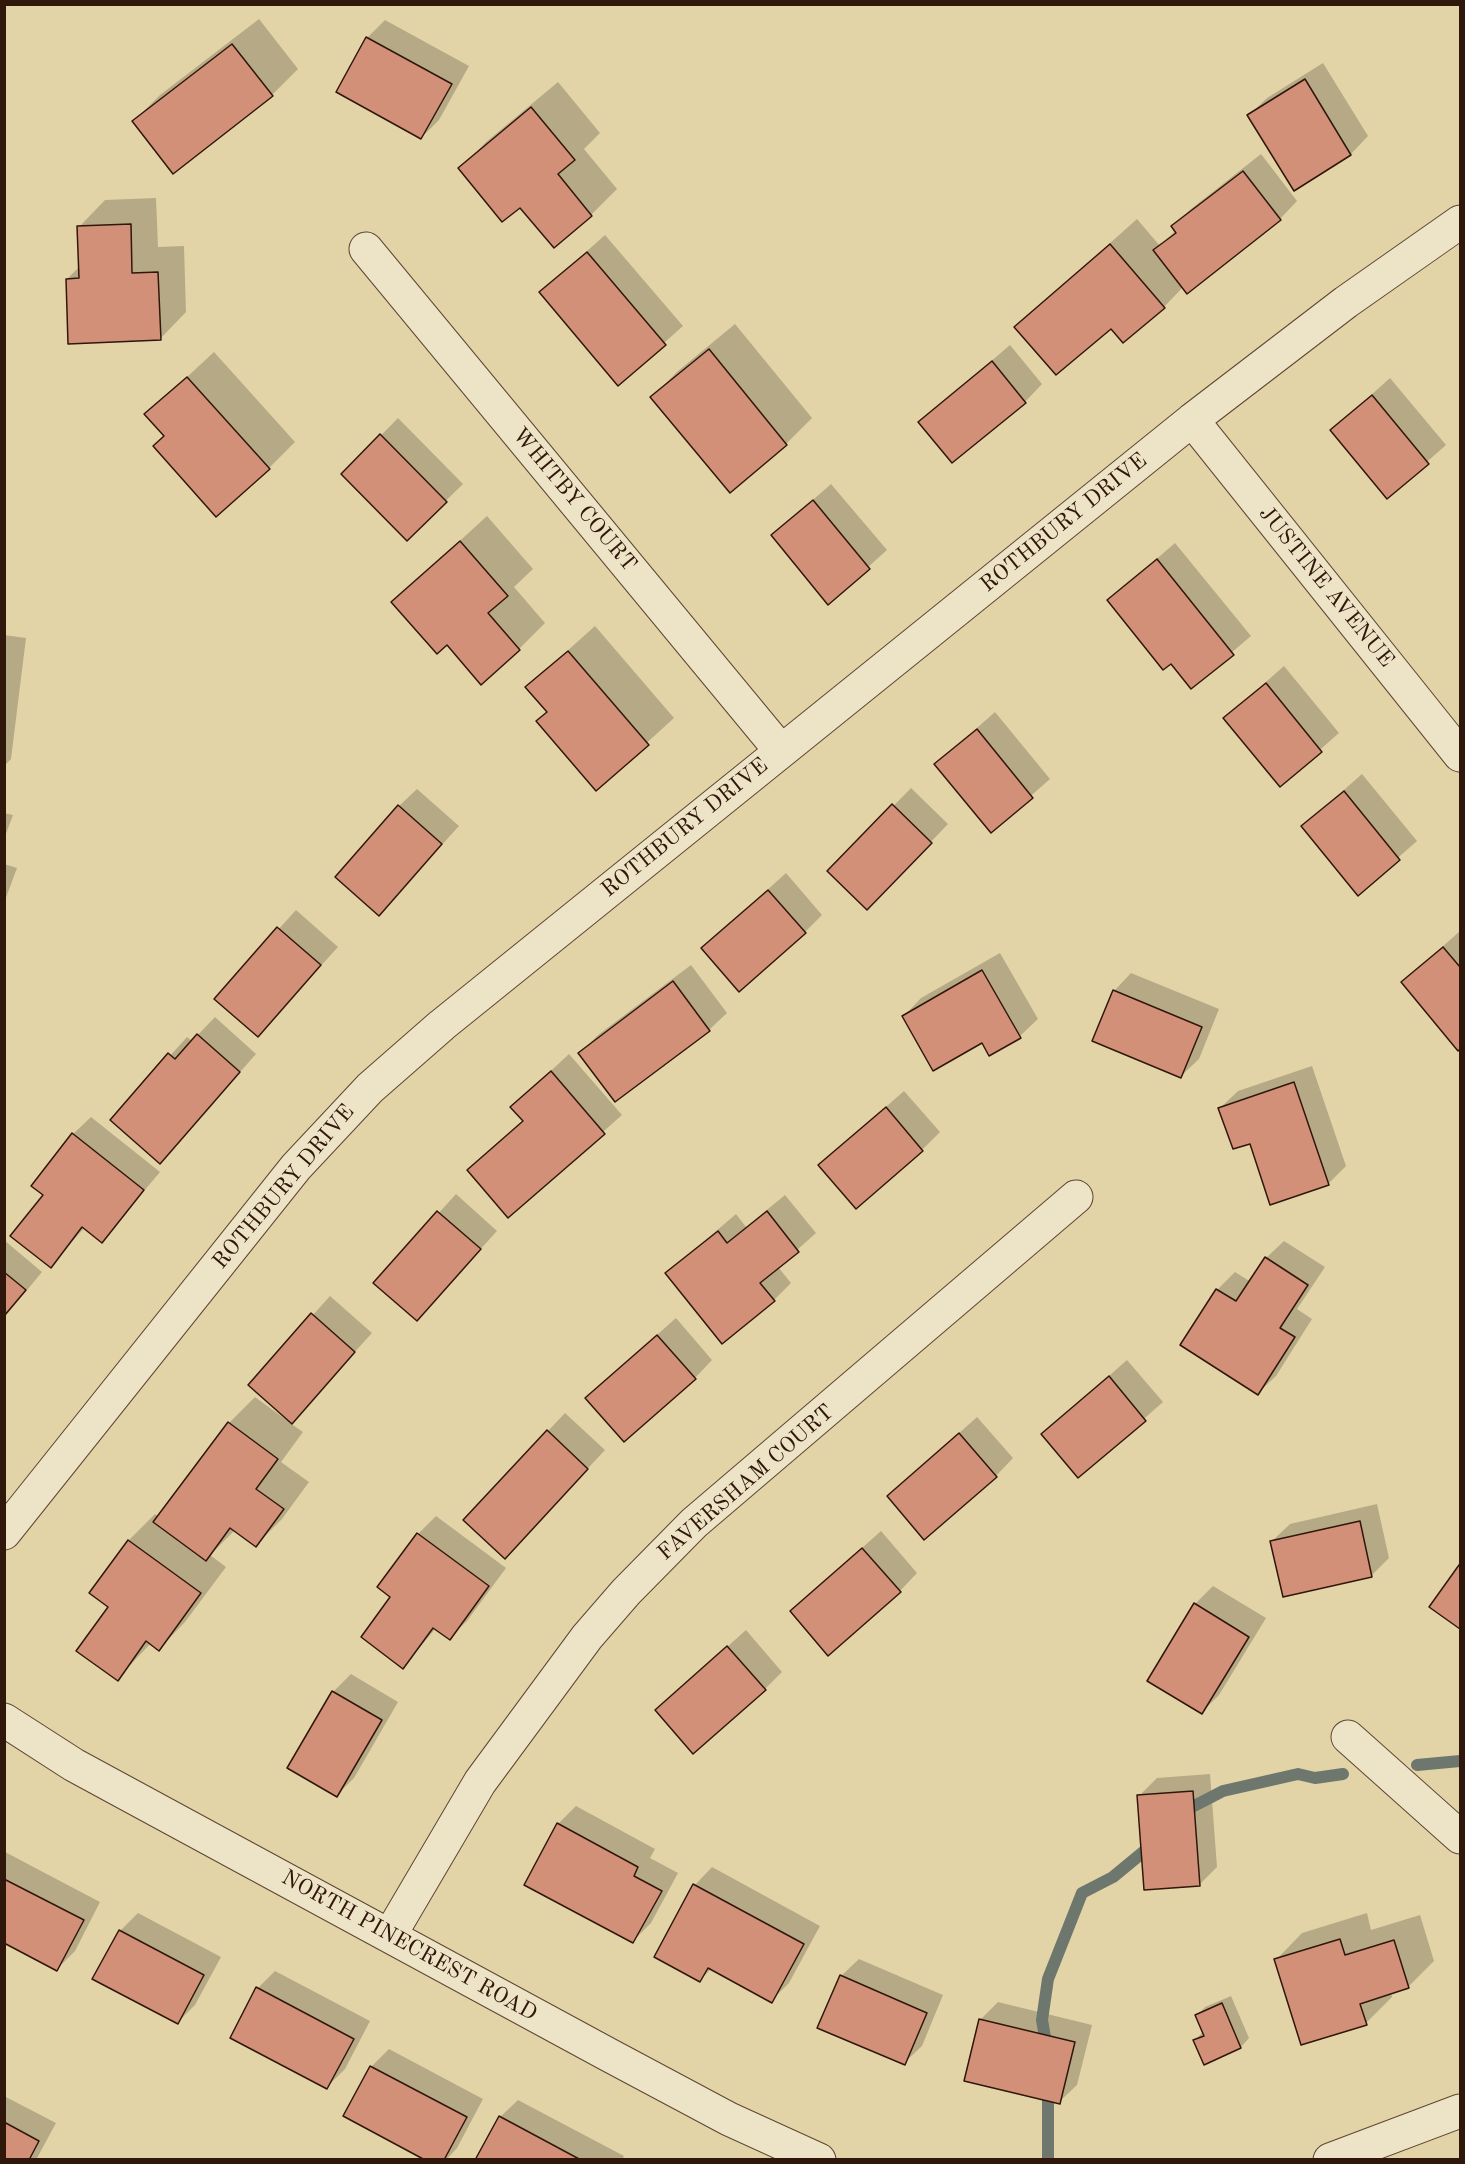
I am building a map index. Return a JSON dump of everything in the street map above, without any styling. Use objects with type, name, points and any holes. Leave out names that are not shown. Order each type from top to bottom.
[{"type":"street","name":"ROTHBURY DRIVE","points":[[4,1533],[296,1167],[370,1088],[442,1025],[1192,420],[1346,302],[1461,222]]},
{"type":"street","name":"WHITBY COURT","points":[[366,249],[781,751]]},
{"type":"street","name":"JUSTINE AVENUE","points":[[1192,420],[1461,755]]},
{"type":"street","name":"FAVERSHAM COURT","points":[[390,1935],[480,1782],[580,1645],[626,1592],[694,1523],[1076,1197]]},
{"type":"street","name":"NORTH PINECREST ROAD","points":[[4,1720],[74,1765],[729,2119],[819,2160]]},
{"type":"street","points":[[1348,1737],[1461,1837]]},
{"type":"street","points":[[1330,2160],[1461,2111]]},
{"type":"building","points":[[366,37],[452,84],[421,139],[336,92]]},
{"type":"building","points":[[232,44],[273,96],[173,174],[132,121]]},
{"type":"building","points":[[1305,79],[1351,155],[1294,191],[1247,115]]},
{"type":"building","points":[[531,107],[575,160],[558,174],[592,216],[554,248],[520,208],[502,222],[458,168]]},
{"type":"building","points":[[1243,171],[1281,220],[1187,294],[1153,250],[1176,233],[1171,226]]},
{"type":"building","points":[[131,224],[132,273],[158,272],[161,340],[68,344],[66,279],[79,278],[77,226]]},
{"type":"building","points":[[1110,244],[1165,308],[1123,343],[1111,329],[1056,375],[1014,327]]},
{"type":"building","points":[[587,252],[666,345],[618,386],[539,292]]},
{"type":"building","points":[[709,349],[787,445],[730,493],[650,397]]},
{"type":"building","points":[[992,361],[1026,403],[952,463],[918,422]]},
{"type":"building","points":[[187,377],[270,469],[216,517],[153,446],[164,436],[144,414]]},
{"type":"building","points":[[1372,395],[1429,464],[1387,499],[1330,430]]},
{"type":"building","points":[[380,434],[447,502],[407,541],[341,474]]},
{"type":"building","points":[[813,500],[870,569],[828,605],[771,535]]},
{"type":"building","points":[[460,541],[508,596],[488,613],[520,650],[481,685],[447,645],[437,654],[391,602]]},
{"type":"building","points":[[1157,559],[1234,655],[1191,689],[1171,664],[1163,670],[1107,600]]},
{"type":"building","points":[[568,651],[649,745],[596,791],[536,721],[547,712],[525,687]]},
{"type":"building","points":[[1266,683],[1322,752],[1280,787],[1223,718]]},
{"type":"building","points":[[977,729],[1033,798],[991,833],[934,764]]},
{"type":"building","points":[[1344,791],[1400,860],[1358,896],[1301,826]]},
{"type":"building","points":[[892,804],[932,843],[867,910],[827,871]]},
{"type":"building","points":[[398,805],[442,844],[379,916],[335,877]]},
{"type":"building","points":[[768,890],[806,933],[739,992],[701,948]]},
{"type":"building","points":[[277,927],[321,965],[258,1037],[214,999]]},
{"type":"building","points":[[1443,947],[1460,967],[1460,1049],[1458,1051],[1401,982]]},
{"type":"building","points":[[982,970],[1021,1038],[989,1056],[982,1043],[933,1071],[902,1016]]},
{"type":"building","points":[[673,981],[710,1031],[615,1102],[578,1053]]},
{"type":"building","points":[[1113,990],[1202,1027],[1181,1078],[1092,1041]]},
{"type":"building","points":[[197,1034],[240,1072],[160,1164],[110,1120],[168,1053],[175,1059]]},
{"type":"building","points":[[551,1071],[605,1134],[508,1218],[467,1170],[523,1121],[510,1107]]},
{"type":"building","points":[[1294,1082],[1329,1185],[1270,1205],[1250,1144],[1233,1149],[1218,1108]]},
{"type":"building","points":[[886,1107],[923,1151],[856,1209],[818,1165]]},
{"type":"building","points":[[72,1133],[144,1190],[102,1243],[82,1227],[51,1268],[10,1236],[43,1195],[31,1186]]},
{"type":"building","points":[[437,1211],[481,1249],[417,1321],[373,1283]]},
{"type":"building","points":[[767,1211],[799,1252],[760,1283],[775,1301],[722,1344],[665,1273],[718,1231],[727,1243]]},
{"type":"building","points":[[1265,1257],[1308,1285],[1280,1328],[1295,1337],[1258,1395],[1180,1345],[1216,1289],[1236,1301]]},
{"type":"building","points":[[4,1272],[26,1290],[4,1316]]},
{"type":"building","points":[[311,1313],[355,1352],[292,1424],[248,1385]]},
{"type":"building","points":[[657,1335],[696,1379],[624,1442],[585,1398]]},
{"type":"building","points":[[1109,1376],[1146,1421],[1078,1478],[1041,1434]]},
{"type":"building","points":[[228,1422],[278,1459],[256,1489],[284,1509],[256,1547],[230,1528],[206,1561],[153,1522]]},
{"type":"building","points":[[547,1430],[588,1469],[505,1559],[463,1520]]},
{"type":"building","points":[[959,1433],[997,1477],[924,1540],[887,1496]]},
{"type":"building","points":[[1360,1521],[1372,1577],[1283,1597],[1270,1541]]},
{"type":"building","points":[[417,1533],[489,1586],[450,1640],[433,1628],[403,1669],[361,1637],[390,1597],[377,1587]]},
{"type":"building","points":[[128,1540],[201,1593],[159,1651],[146,1641],[118,1681],[76,1651],[108,1607],[89,1593]]},
{"type":"building","points":[[862,1548],[901,1592],[828,1656],[790,1611]]},
{"type":"building","points":[[1460,1566],[1460,1629],[1429,1607]]},
{"type":"building","points":[[1194,1603],[1249,1637],[1202,1714],[1147,1681]]},
{"type":"building","points":[[727,1646],[766,1690],[693,1754],[655,1710]]},
{"type":"building","points":[[332,1691],[382,1720],[337,1797],[287,1768]]},
{"type":"building","points":[[1193,1791],[1200,1886],[1144,1890],[1137,1795]]},
{"type":"building","points":[[557,1823],[638,1867],[634,1876],[662,1891],[633,1943],[524,1885]]},
{"type":"building","points":[[4,1879],[84,1920],[57,1971],[4,1943]]},
{"type":"building","points":[[693,1884],[804,1944],[772,2003],[708,1968],[700,1982],[654,1957]]},
{"type":"building","points":[[119,1930],[204,1975],[178,2024],[92,1979]]},
{"type":"building","points":[[1340,1939],[1345,1955],[1394,1940],[1409,1988],[1360,2004],[1367,2025],[1301,2045],[1274,1959]]},
{"type":"building","points":[[840,1975],[927,2013],[905,2065],[817,2028]]},
{"type":"building","points":[[256,1987],[354,2039],[327,2089],[230,2038]]},
{"type":"building","points":[[1222,2003],[1241,2048],[1204,2065],[1193,2040],[1204,2036],[1195,2015]]},
{"type":"building","points":[[979,2019],[1075,2042],[1060,2104],[964,2081]]},
{"type":"building","points":[[370,2066],[467,2117],[444,2160],[425,2160],[343,2116]]},
{"type":"building","points":[[499,2116],[581,2160],[475,2160]]},
{"type":"building","points":[[4,2122],[39,2141],[29,2160],[4,2160]]},
{"type":"waterway","points":[[1417,1765],[1460,1761]]},
{"type":"waterway","points":[[1183,1816],[1192,1807],[1223,1791],[1298,1774],[1315,1778],[1343,1774]]},
{"type":"waterway","points":[[1047,2049],[1042,2020],[1048,1979],[1082,1893],[1113,1877],[1153,1844]]},
{"type":"waterway","points":[[1048,2087],[1048,2160]]}]
